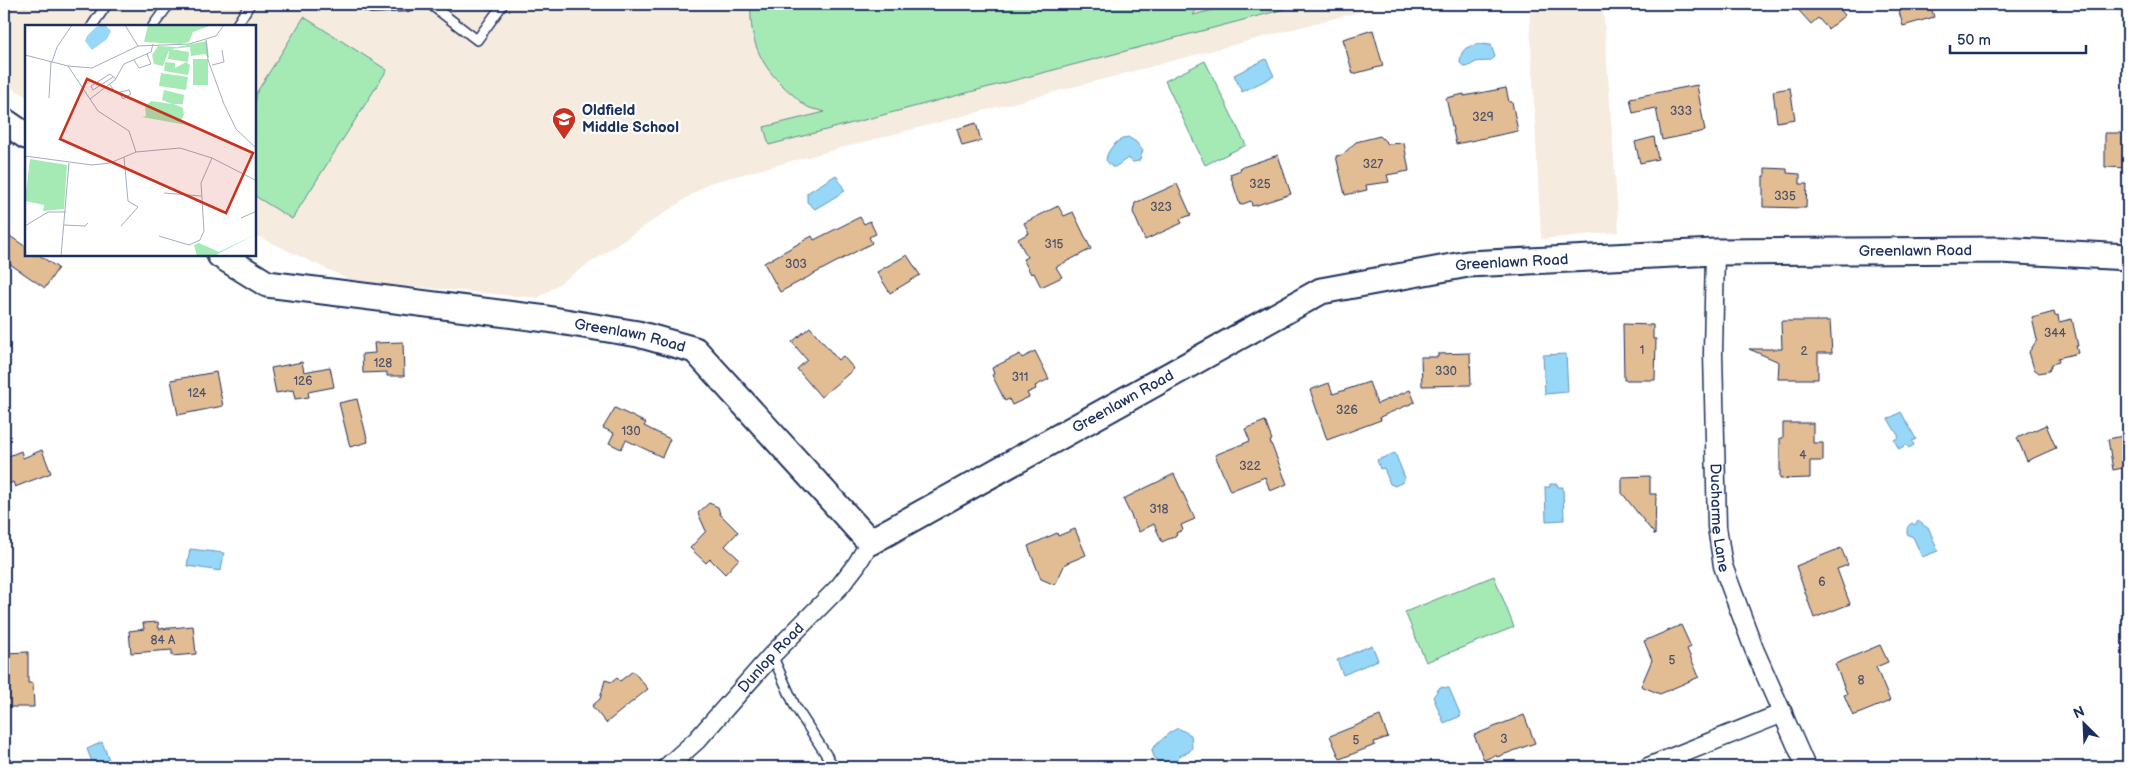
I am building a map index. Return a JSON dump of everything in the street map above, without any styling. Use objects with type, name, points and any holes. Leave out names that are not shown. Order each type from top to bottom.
[{"type":"main road","points":[[4,121],[25,135]]},
{"type":"main road","name":"Greenlawn Road","points":[[222,256],[267,284],[547,319],[638,334],[695,350],[870,542],[1321,291],[1468,264],[1715,252],[2000,250],[2128,257]]},
{"type":"street","name":"Ducharme Lane","points":[[1715,252],[1713,354],[1717,527],[1723,566],[1737,605],[1806,767]]},
{"type":"street","name":"Dunlop Road","points":[[667,767],[698,740],[772,654],[840,586],[857,564],[870,542]]},
{"type":"street","points":[[1648,767],[1783,713]]},
{"type":"lane","points":[[93,25],[106,4]]},
{"type":"lane","points":[[154,25],[168,4]]},
{"type":"lane","points":[[237,25],[250,4]]},
{"type":"lane","points":[[361,4],[372,8],[410,6],[413,4]]},
{"type":"lane","points":[[430,4],[477,40],[503,4]]},
{"type":"lane","points":[[772,654],[795,706],[834,767]]},
{"type":"shaded area","name":"Oldfield Middle School","points":[[4,4],[1388,4],[709,183],[538,298],[352,281],[256,235],[256,25],[25,25],[25,95],[4,83]]},
{"type":"shaded area","points":[[1529,4],[1603,4],[1619,232],[1541,239]]},
{"type":"green space","points":[[751,4],[1200,4],[1193,15],[1237,4],[1283,4],[1285,9],[769,145],[764,127],[825,112],[803,104],[782,85],[765,65],[752,31]]},
{"type":"green space","points":[[304,17],[387,70],[292,219],[256,197],[256,93]]},
{"type":"green space","points":[[1205,61],[1246,145],[1205,165],[1165,81]]},
{"type":"green space","points":[[1494,576],[1514,627],[1426,662],[1405,612]]},
{"type":"water","points":[[1479,44],[1491,45],[1495,57],[1488,61],[1476,62],[1465,67],[1460,63],[1461,55],[1465,49]]},
{"type":"water","points":[[1266,59],[1274,76],[1242,92],[1234,75]]},
{"type":"water","points":[[1128,137],[1136,142],[1143,151],[1139,161],[1133,162],[1128,158],[1112,167],[1106,160],[1108,152],[1117,142]]},
{"type":"water","points":[[836,175],[845,191],[815,209],[807,202],[807,193]]},
{"type":"water","points":[[1566,354],[1568,392],[1545,394],[1543,355]]},
{"type":"water","points":[[1901,412],[1916,439],[1912,441],[1914,445],[1909,448],[1906,445],[1899,449],[1894,440],[1899,437],[1888,419]]},
{"type":"water","points":[[1395,453],[1405,478],[1403,482],[1395,486],[1390,484],[1384,468],[1380,469],[1377,460]]},
{"type":"water","points":[[1550,484],[1557,484],[1558,487],[1563,487],[1564,520],[1546,521],[1545,487],[1550,487]]},
{"type":"water","points":[[1918,521],[1929,529],[1938,551],[1922,557],[1913,537],[1907,534],[1909,525],[1912,523],[1915,525]]},
{"type":"water","points":[[190,549],[224,553],[221,571],[187,566]]},
{"type":"water","points":[[1372,645],[1378,660],[1343,675],[1337,660]]},
{"type":"water","points":[[1440,687],[1449,688],[1461,716],[1444,723],[1433,697]]},
{"type":"water","points":[[1178,728],[1191,735],[1192,748],[1189,752],[1179,756],[1176,765],[1167,765],[1154,757],[1152,749],[1169,733]]},
{"type":"water","points":[[102,742],[112,767],[94,767],[87,749]]},
{"type":"building","points":[[1793,4],[1835,4],[1845,15],[1828,29],[1818,18],[1811,24]]},
{"type":"building","points":[[1897,4],[1930,4],[1934,17],[1903,26]]},
{"type":"building","points":[[1373,30],[1383,66],[1353,74],[1343,39]]},
{"type":"building","points":[[1697,85],[1705,131],[1662,140],[1656,108],[1633,113],[1630,98]]},
{"type":"building","points":[[1506,88],[1509,102],[1512,102],[1518,131],[1456,144],[1446,98]]},
{"type":"building","points":[[1790,88],[1795,119],[1777,122],[1773,91]]},
{"type":"building","points":[[976,123],[981,141],[962,146],[957,129]]},
{"type":"building","points":[[2105,133],[2128,133],[2128,168],[2105,167]]},
{"type":"building","points":[[1380,136],[1388,144],[1404,143],[1409,171],[1387,175],[1389,182],[1366,185],[1367,190],[1345,195],[1336,156],[1342,155],[1356,142]]},
{"type":"building","points":[[1654,137],[1658,159],[1640,163],[1635,142]]},
{"type":"building","points":[[1278,155],[1291,194],[1257,205],[1252,206],[1251,201],[1240,205],[1230,174],[1241,170],[1240,168]]},
{"type":"building","points":[[1765,168],[1787,169],[1787,173],[1800,174],[1800,184],[1807,184],[1806,208],[1763,207],[1763,176],[1765,176]]},
{"type":"building","points":[[1177,184],[1191,215],[1180,219],[1182,223],[1145,240],[1133,212],[1135,203]]},
{"type":"building","points":[[1058,206],[1064,216],[1073,212],[1091,249],[1056,267],[1062,277],[1041,287],[1034,273],[1031,274],[1023,259],[1027,257],[1018,239],[1029,233],[1024,223]]},
{"type":"building","points":[[860,217],[864,224],[870,221],[876,234],[869,237],[872,243],[780,292],[764,263],[812,236],[814,240]]},
{"type":"building","points":[[4,232],[25,246],[25,256],[40,256],[58,268],[45,288],[4,260]]},
{"type":"building","points":[[907,255],[920,275],[890,293],[877,272]]},
{"type":"building","points":[[2054,312],[2055,316],[2058,315],[2059,322],[2072,319],[2078,353],[2058,358],[2059,362],[2052,364],[2049,371],[2039,373],[2034,369],[2029,352],[2037,340],[2032,318]]},
{"type":"building","points":[[1781,321],[1830,321],[1832,353],[1818,353],[1818,379],[1778,379],[1779,362],[1749,349],[1782,349]]},
{"type":"building","points":[[1623,324],[1653,325],[1653,339],[1656,339],[1655,380],[1624,380]]},
{"type":"building","points":[[810,327],[838,360],[843,356],[854,369],[821,397],[797,369],[807,360],[792,342]]},
{"type":"building","points":[[403,342],[404,376],[387,376],[387,372],[363,373],[362,354],[375,353],[374,343]]},
{"type":"building","points":[[1035,351],[1049,379],[1035,386],[1036,389],[1027,393],[1029,397],[1012,405],[1009,399],[1005,401],[992,375],[994,374],[992,368],[1020,354],[1022,358]]},
{"type":"building","points":[[1470,353],[1471,385],[1422,386],[1421,357],[1438,357],[1438,354]]},
{"type":"building","points":[[302,362],[304,372],[330,367],[334,387],[308,392],[309,397],[295,399],[293,390],[276,393],[271,368]]},
{"type":"building","points":[[216,372],[223,406],[178,415],[171,380]]},
{"type":"building","points":[[1369,382],[1377,404],[1410,390],[1415,402],[1380,417],[1381,420],[1327,440],[1310,390],[1329,383],[1333,394]]},
{"type":"building","points":[[357,399],[368,442],[350,447],[339,403]]},
{"type":"building","points":[[615,408],[646,423],[644,426],[670,439],[662,457],[626,440],[621,449],[609,443],[614,433],[603,428]]},
{"type":"building","points":[[1265,421],[1272,440],[1270,441],[1287,484],[1270,491],[1265,477],[1230,491],[1215,455],[1250,441],[1245,429]]},
{"type":"building","points":[[1783,423],[1813,423],[1813,443],[1823,443],[1823,461],[1810,461],[1810,478],[1780,479],[1780,438],[1783,438]]},
{"type":"building","points":[[2046,425],[2056,448],[2027,461],[2017,438]]},
{"type":"building","points":[[2128,435],[2128,467],[2113,470],[2108,439]]},
{"type":"building","points":[[42,450],[51,473],[15,487],[13,482],[4,486],[4,458],[21,451],[23,458]]},
{"type":"building","points":[[1174,474],[1195,519],[1181,525],[1183,530],[1162,542],[1154,524],[1139,532],[1123,499]]},
{"type":"building","points":[[1650,476],[1650,494],[1656,494],[1655,535],[1622,493],[1622,477]]},
{"type":"building","points":[[709,503],[718,507],[720,514],[738,532],[725,546],[739,559],[725,574],[710,559],[706,563],[690,548],[706,531],[698,513]]},
{"type":"building","points":[[1075,529],[1086,555],[1065,564],[1055,585],[1041,579],[1028,546],[1057,533],[1058,536]]},
{"type":"building","points":[[1841,548],[1848,565],[1837,569],[1850,604],[1814,618],[1796,566]]},
{"type":"building","points":[[158,622],[159,629],[193,626],[196,654],[172,656],[172,650],[131,653],[129,631],[144,629],[143,623]]},
{"type":"building","points":[[1681,625],[1691,647],[1687,649],[1699,677],[1660,694],[1641,686],[1652,660],[1644,641]]},
{"type":"building","points":[[1880,645],[1888,662],[1876,667],[1890,701],[1853,716],[1844,695],[1847,694],[1835,664]]},
{"type":"building","points":[[28,652],[28,683],[33,683],[34,707],[4,707],[4,653]]},
{"type":"building","points":[[633,671],[648,689],[606,723],[592,706],[600,699],[605,680],[612,682],[617,678],[620,681]]},
{"type":"building","points":[[1524,715],[1535,743],[1484,760],[1474,735]]},
{"type":"building","points":[[1380,716],[1388,737],[1374,742],[1375,745],[1340,759],[1330,736]]},
{"type":"place","name":"Oldfield Middle School","points":[[564,140]]}]
